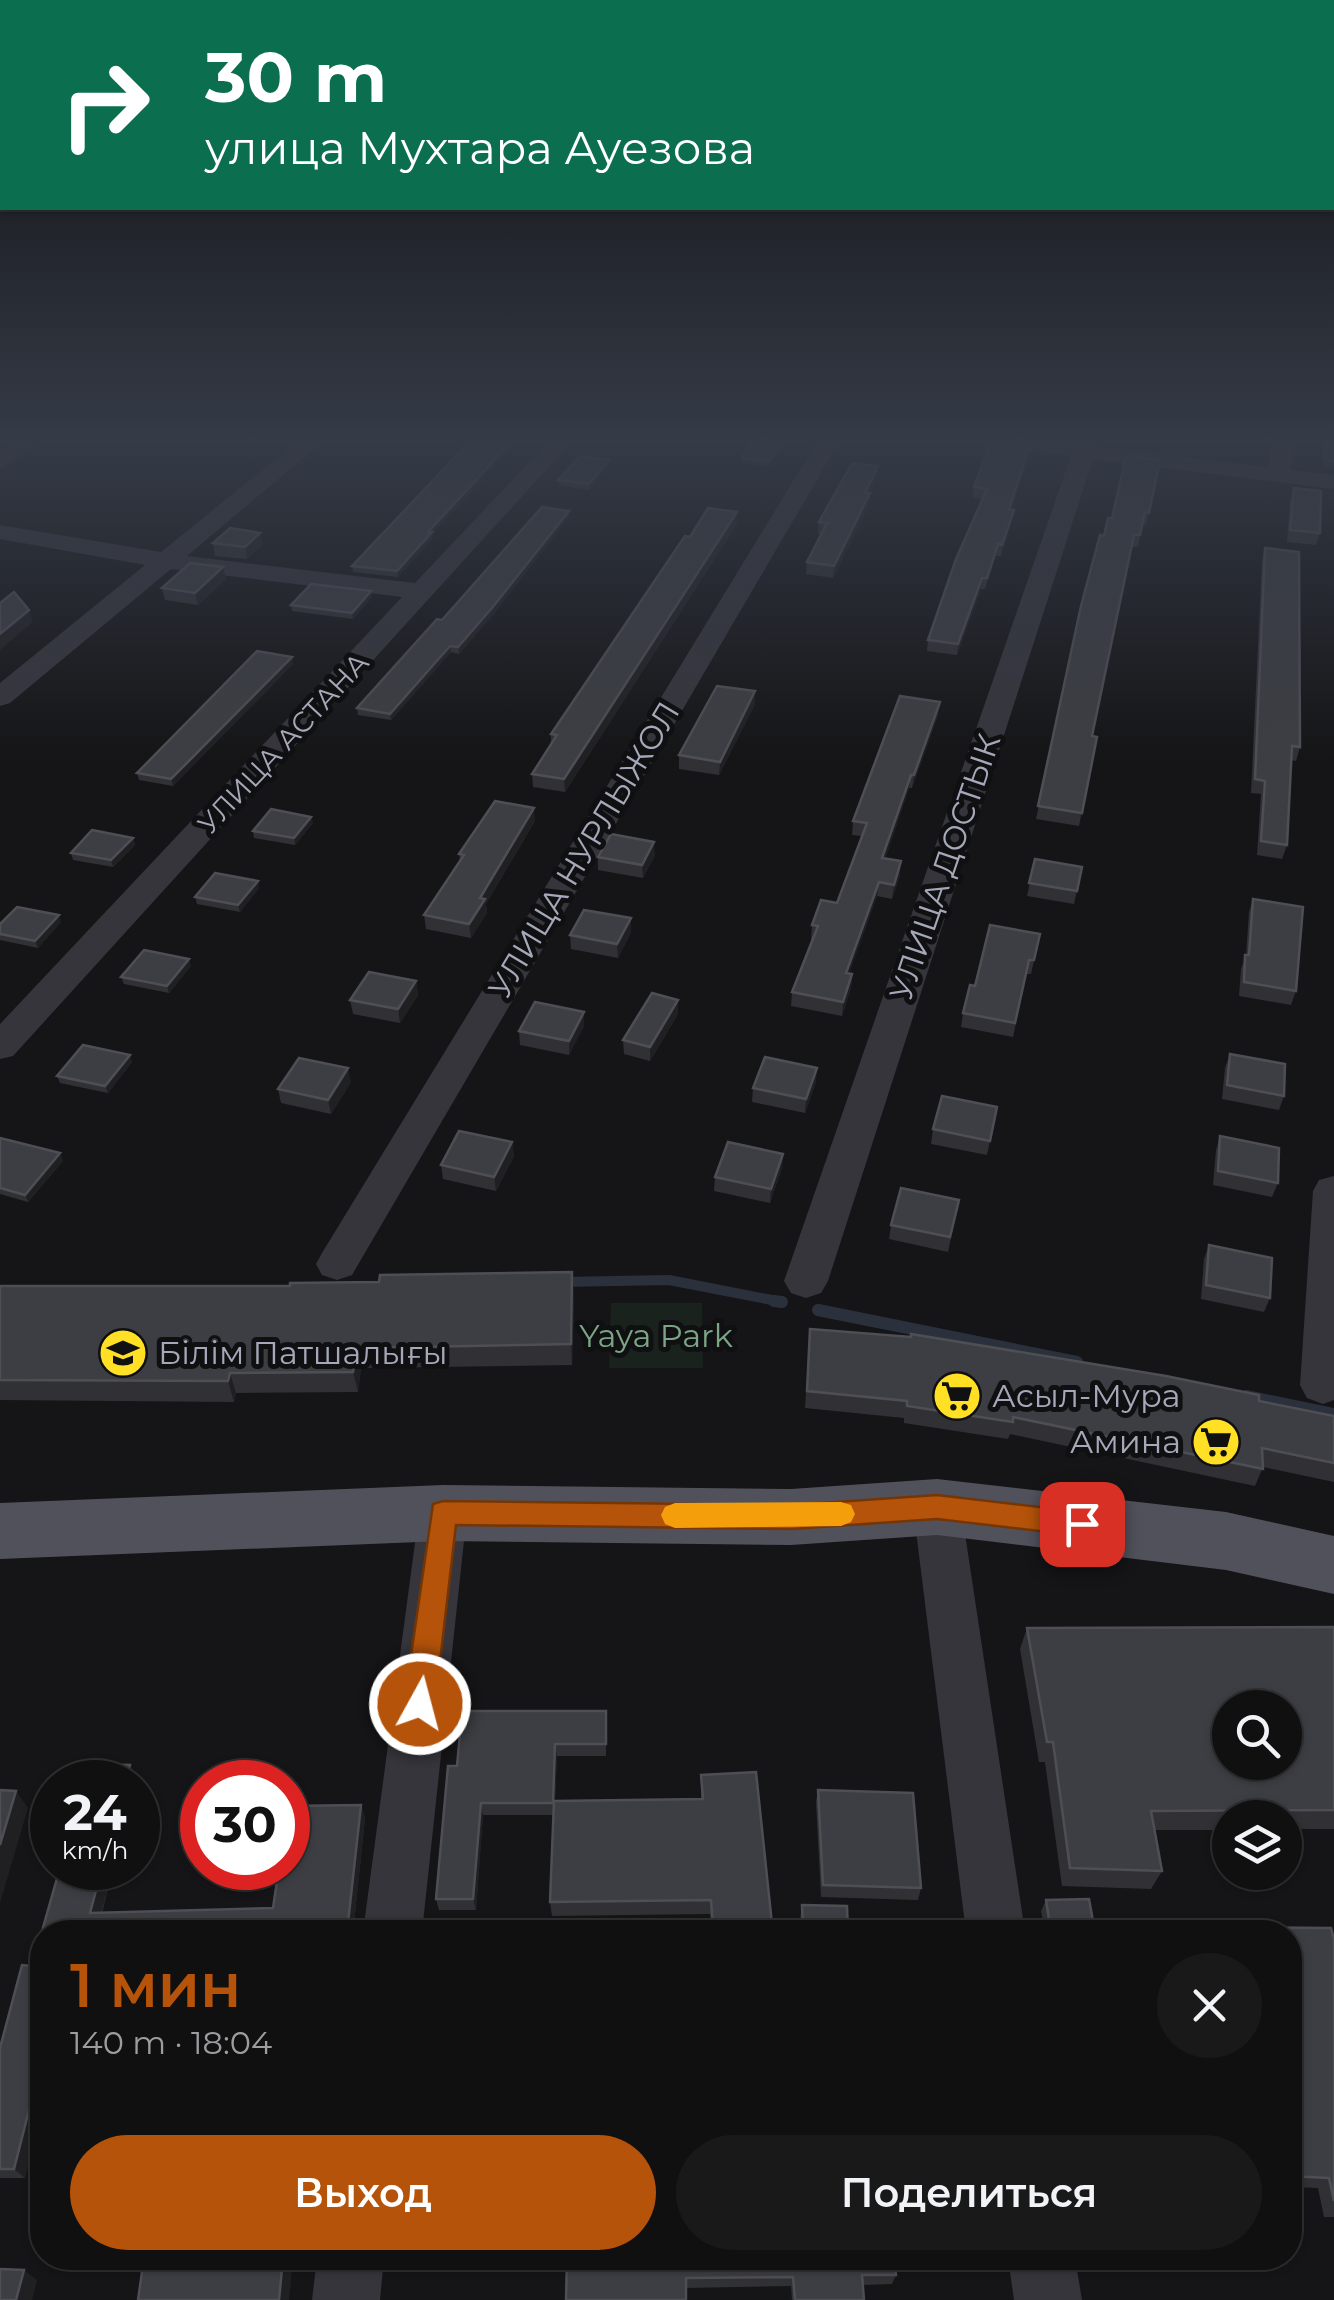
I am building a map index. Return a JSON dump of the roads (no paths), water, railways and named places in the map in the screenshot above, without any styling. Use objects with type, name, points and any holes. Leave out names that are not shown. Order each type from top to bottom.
[{"type":"main road","points":[[0,1531],[443,1513],[792,1517],[937,1507],[1226,1541],[1334,1565]]},
{"type":"street","points":[[71,544],[166,561],[423,592]]},
{"type":"street","points":[[0,696],[186,544]]},
{"type":"street","name":"УЛИЦА АСТАНА","points":[[0,1048],[467,544]]},
{"type":"street","name":"УЛИЦА НУРЛЫЖОЛ","points":[[337,1264],[767,544]]},
{"type":"street","name":"УЛИЦА ДОСТЫК","points":[[806,1281],[1053,544]]},
{"type":"street","points":[[1323,1385],[1334,1191]]},
{"type":"street","points":[[937,1507],[994,1920]]},
{"type":"street","points":[[393,1920],[443,1513]]},
{"type":"street","points":[[346,2300],[350,2270]]},
{"type":"street","points":[[1044,2270],[1048,2300]]},
{"type":"waterway","points":[[561,1282],[669,1280],[782,1302],[774,1301]]},
{"type":"waterway","points":[[818,1310],[1077,1362]]},
{"type":"waterway","points":[[1246,1396],[1334,1414]]},
{"type":"place","name":"Білім Патшалығы","points":[[123,1353]]},
{"type":"place","name":"Асыл-Мура","points":[[957,1396]]},
{"type":"place","name":"Амина","points":[[1216,1442]]},
{"type":"park label","name":"Yaya Park","points":[[656,1336]]}]
